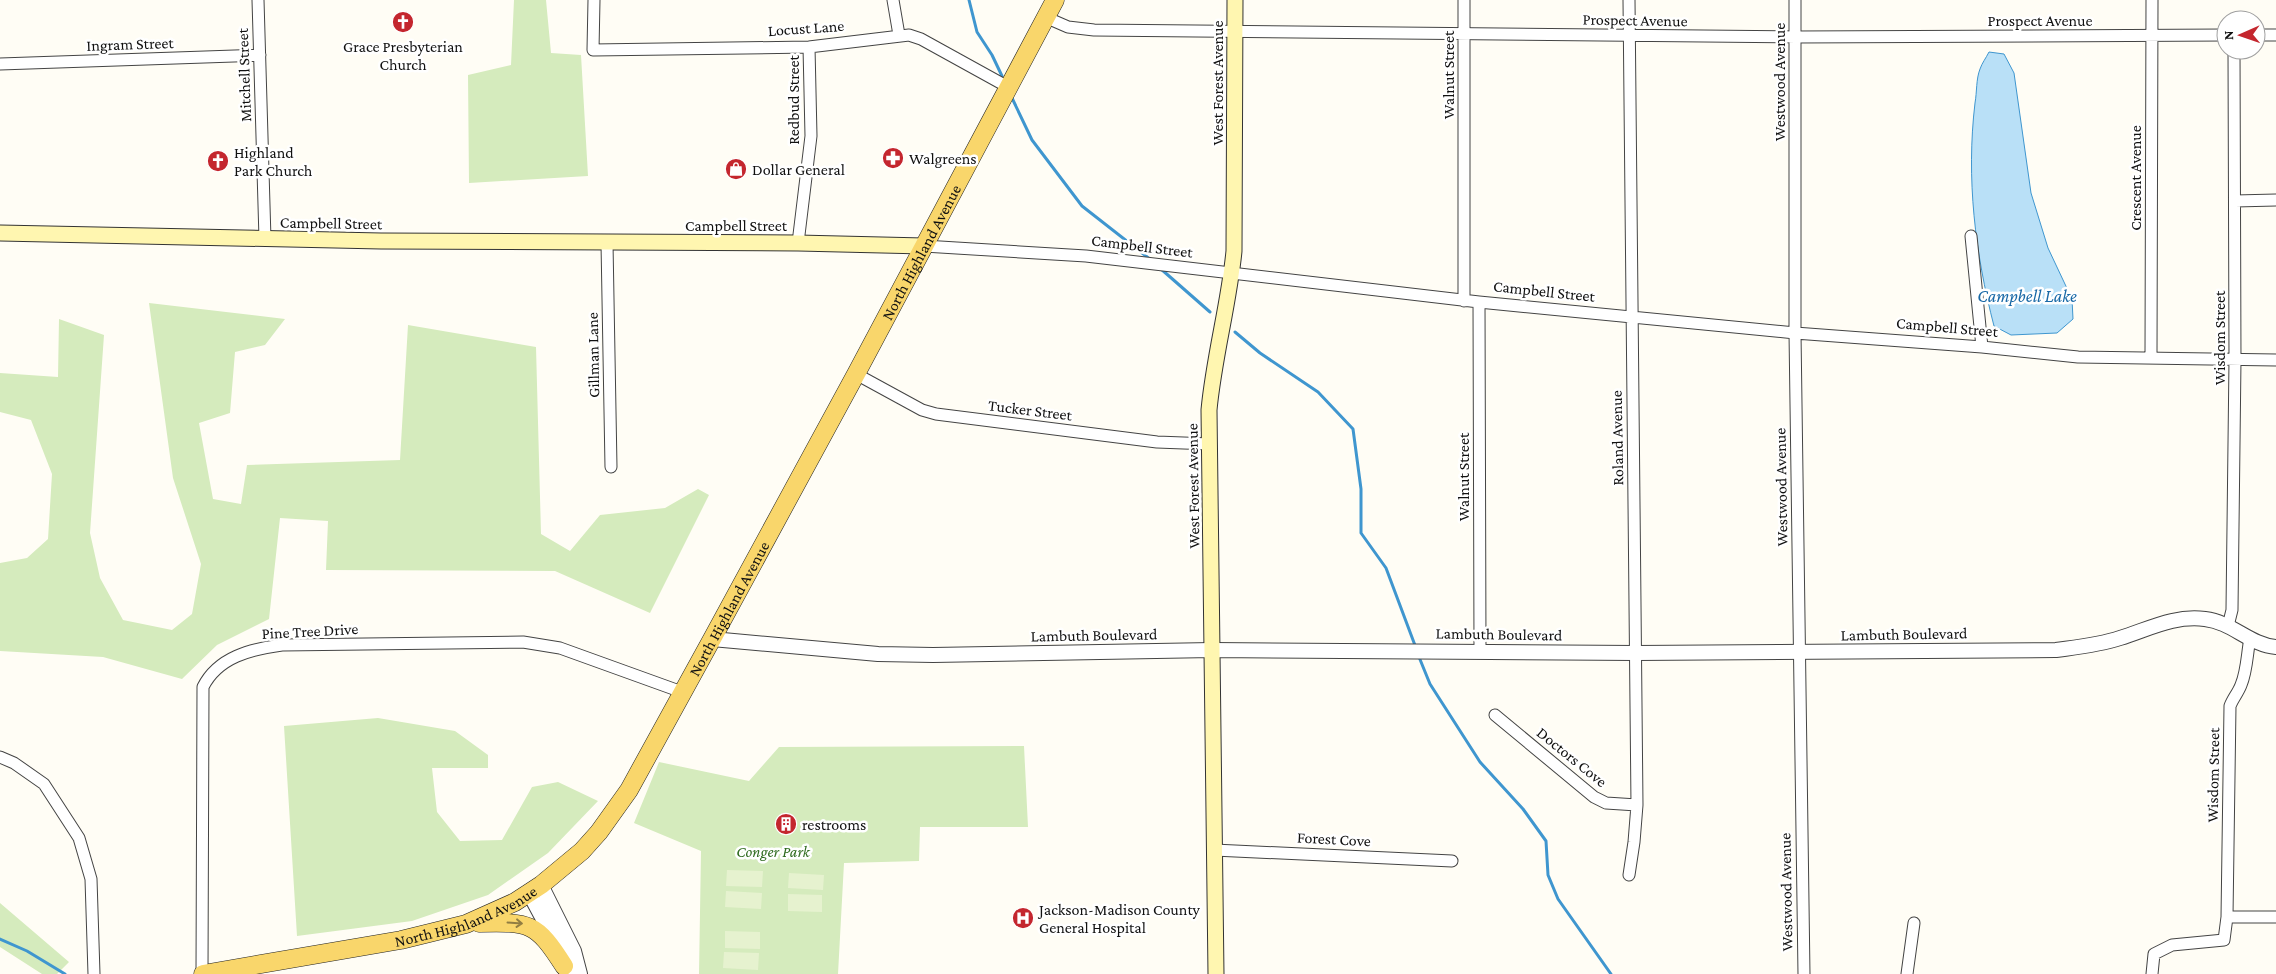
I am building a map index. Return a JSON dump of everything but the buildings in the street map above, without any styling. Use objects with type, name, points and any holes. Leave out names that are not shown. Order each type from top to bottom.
[{"type":"main road","name":"North Highland Avenue","points":[[202,974],[401,940],[466,924],[493,913],[535,889],[582,850],[613,814],[712,638],[856,374],[1054,0]]},
{"type":"main road","name":"West Forest Avenue","points":[[1216,974],[1209,410],[1212,382],[1232,275],[1234,250],[1235,0]]},
{"type":"main road","name":"Campbell Street","points":[[0,233],[264,239],[798,243],[924,246]]},
{"type":"main road","points":[[466,924],[523,924],[534,929],[549,942],[566,970]]},
{"type":"street","name":"Mitchell Street","points":[[258,0],[264,239]]},
{"type":"street","name":"Locust Lane","points":[[594,0],[593,50],[809,47],[909,35],[921,39],[1006,91]]},
{"type":"street","points":[[893,0],[900,35]]},
{"type":"street","name":"Walnut Street","points":[[1464,0],[1464,301]]},
{"type":"street","name":"Roland Avenue","points":[[1629,0],[1637,805],[1629,875]]},
{"type":"street","name":"Westwood Avenue","points":[[1796,0],[1795,333],[1804,974]]},
{"type":"street","name":"Crescent Avenue","points":[[2151,357],[2152,0]]},
{"type":"street","name":"Prospect Avenue","points":[[1046,17],[1068,27],[1094,30],[1796,37],[2216,35]]},
{"type":"street","name":"Redbud Street","points":[[798,243],[811,136],[809,47]]},
{"type":"street","name":"Ingram Street","points":[[0,64],[260,55]]},
{"type":"street","name":"Wisdom Street","points":[[2228,626],[2232,610],[2235,360],[2234,60]]},
{"type":"street","points":[[2235,201],[2276,200]]},
{"type":"street","points":[[1971,236],[1982,347]]},
{"type":"street","name":"Gillman Lane","points":[[607,243],[611,467]]},
{"type":"street","name":"Campbell Street","points":[[924,246],[1068,255],[1464,301],[1795,333],[2078,356],[2276,360]]},
{"type":"street","name":"Walnut Street","points":[[1479,302],[1480,651]]},
{"type":"street","name":"Tucker Street","points":[[856,374],[922,410],[936,414],[1157,442],[1210,444]]},
{"type":"street","name":"Lambuth Boulevard","points":[[712,638],[878,654],[1212,650],[1431,650],[1636,653],[2056,650],[2094,645],[2120,638],[2162,622],[2189,618],[2206,619],[2228,626],[2268,646],[2276,647]]},
{"type":"street","name":"Wisdom Street","points":[[2152,974],[2154,954],[2172,945],[2224,940],[2227,917],[2230,706],[2245,674],[2250,638]]},
{"type":"street","name":"Pine Tree Drive","points":[[202,974],[203,687],[209,674],[240,654],[260,648],[282,645],[523,642],[560,648],[682,692]]},
{"type":"street","name":"Doctors Cove","points":[[1495,714],[1594,797],[1606,803],[1637,805]]},
{"type":"street","points":[[0,757],[14,763],[44,784],[79,838],[91,879],[94,974]]},
{"type":"street","name":"Forest Cove","points":[[1214,850],[1452,861]]},
{"type":"street","points":[[535,889],[566,970]]},
{"type":"street","points":[[535,889],[574,951],[580,974]]},
{"type":"street","points":[[2227,917],[2276,917]]},
{"type":"street","points":[[1907,974],[1914,923]]},
{"type":"green space","points":[[514,0],[546,0],[551,53],[581,55],[588,176],[469,183],[468,75],[511,65]]},
{"type":"green space","points":[[149,303],[285,319],[265,345],[235,352],[230,413],[199,423],[213,499],[241,504],[247,465],[400,460],[408,325],[536,347],[541,534],[570,551],[600,515],[665,508],[698,489],[709,495],[650,613],[555,571],[326,570],[328,521],[280,518],[269,619],[217,645],[182,679],[103,657],[0,651],[0,563],[27,558],[48,539],[52,474],[31,420],[0,412],[0,373],[58,377],[59,319],[104,335],[90,533],[100,578],[123,620],[172,630],[192,614],[201,564],[173,478]]},
{"type":"green space","points":[[378,718],[455,731],[488,755],[488,768],[432,768],[437,812],[460,841],[502,840],[532,787],[558,782],[598,801],[548,853],[488,895],[412,921],[297,936],[284,726]]},
{"type":"green space","name":"Conger Park","points":[[1024,746],[1028,827],[920,827],[919,861],[844,863],[838,974],[699,974],[701,851],[634,823],[659,762],[749,781],[779,747]]},
{"type":"green space","points":[[727,870],[763,871],[762,887],[726,886]]},
{"type":"green space","points":[[789,873],[824,875],[823,890],[788,888]]},
{"type":"green space","points":[[726,891],[762,893],[761,909],[725,907]]},
{"type":"green space","points":[[788,894],[822,895],[822,912],[788,911]]},
{"type":"green space","points":[[0,903],[69,962],[57,974],[42,974],[0,947]]},
{"type":"green space","points":[[725,931],[760,932],[760,949],[725,948]]},
{"type":"green space","points":[[724,952],[759,953],[758,970],[723,968]]},
{"type":"water","name":"Campbell Lake","points":[[1989,52],[2004,54],[2014,73],[2031,193],[2048,248],[2072,299],[2073,319],[2057,333],[2011,335],[1994,326],[1987,299],[1974,215],[1972,131],[1978,77]]},
{"type":"waterway","points":[[969,0],[977,32],[992,55],[1002,76]]},
{"type":"waterway","points":[[1012,98],[1032,140],[1082,206],[1151,260]]},
{"type":"waterway","points":[[1161,269],[1210,312]]},
{"type":"waterway","points":[[1235,332],[1260,353],[1318,392],[1353,429],[1361,489],[1361,533],[1386,568],[1416,648]]},
{"type":"waterway","points":[[1419,657],[1430,684],[1480,762],[1523,809],[1546,841],[1548,875],[1558,899],[1611,974]]},
{"type":"waterway","points":[[0,939],[27,951],[65,974]]},
{"type":"place","name":"Grace Presbyterian Church","points":[[403,22]]},
{"type":"place","name":"Walgreens","points":[[893,158]]},
{"type":"place","name":"Highland Park Church","points":[[218,161]]},
{"type":"place","name":"Dollar General","points":[[736,169]]},
{"type":"place","name":"restrooms","points":[[786,824]]},
{"type":"place","name":"Jackson-Madison County General Hospital","points":[[1023,918]]}]
